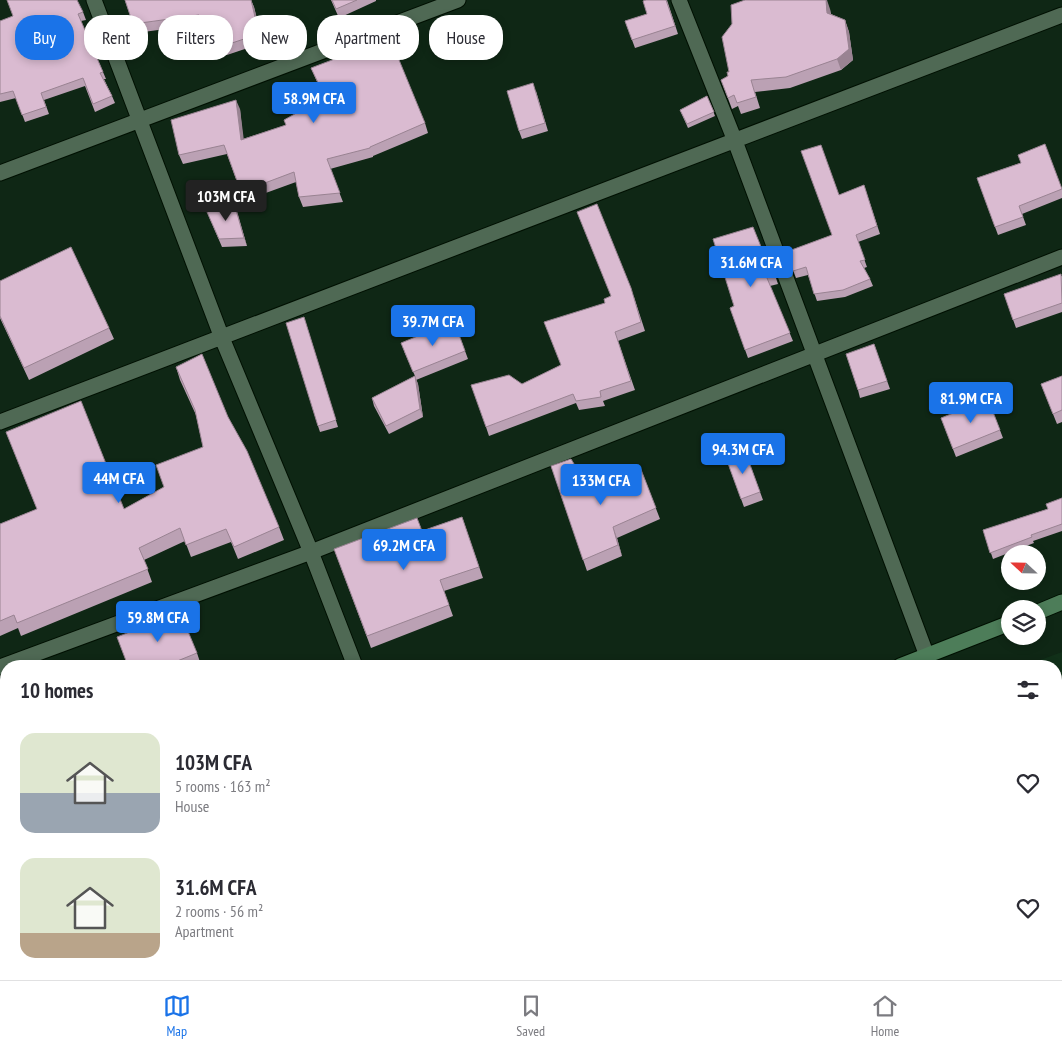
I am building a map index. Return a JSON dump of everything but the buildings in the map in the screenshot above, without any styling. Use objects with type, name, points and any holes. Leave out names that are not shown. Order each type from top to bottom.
[{"type":"street","points":[[94,0],[222,338],[311,552],[353,660]]},
{"type":"street","points":[[0,173],[458,0]]},
{"type":"street","points":[[679,0],[735,141],[927,656]]},
{"type":"street","points":[[0,422],[1062,15]]},
{"type":"street","points":[[19,660],[311,552],[1062,257]]},
{"type":"street","points":[[1046,609],[1062,602]]},
{"type":"street","points":[[916,660],[1001,627]]},
{"type":"shaded area","points":[[1062,652],[1062,660],[1040,660]]}]
